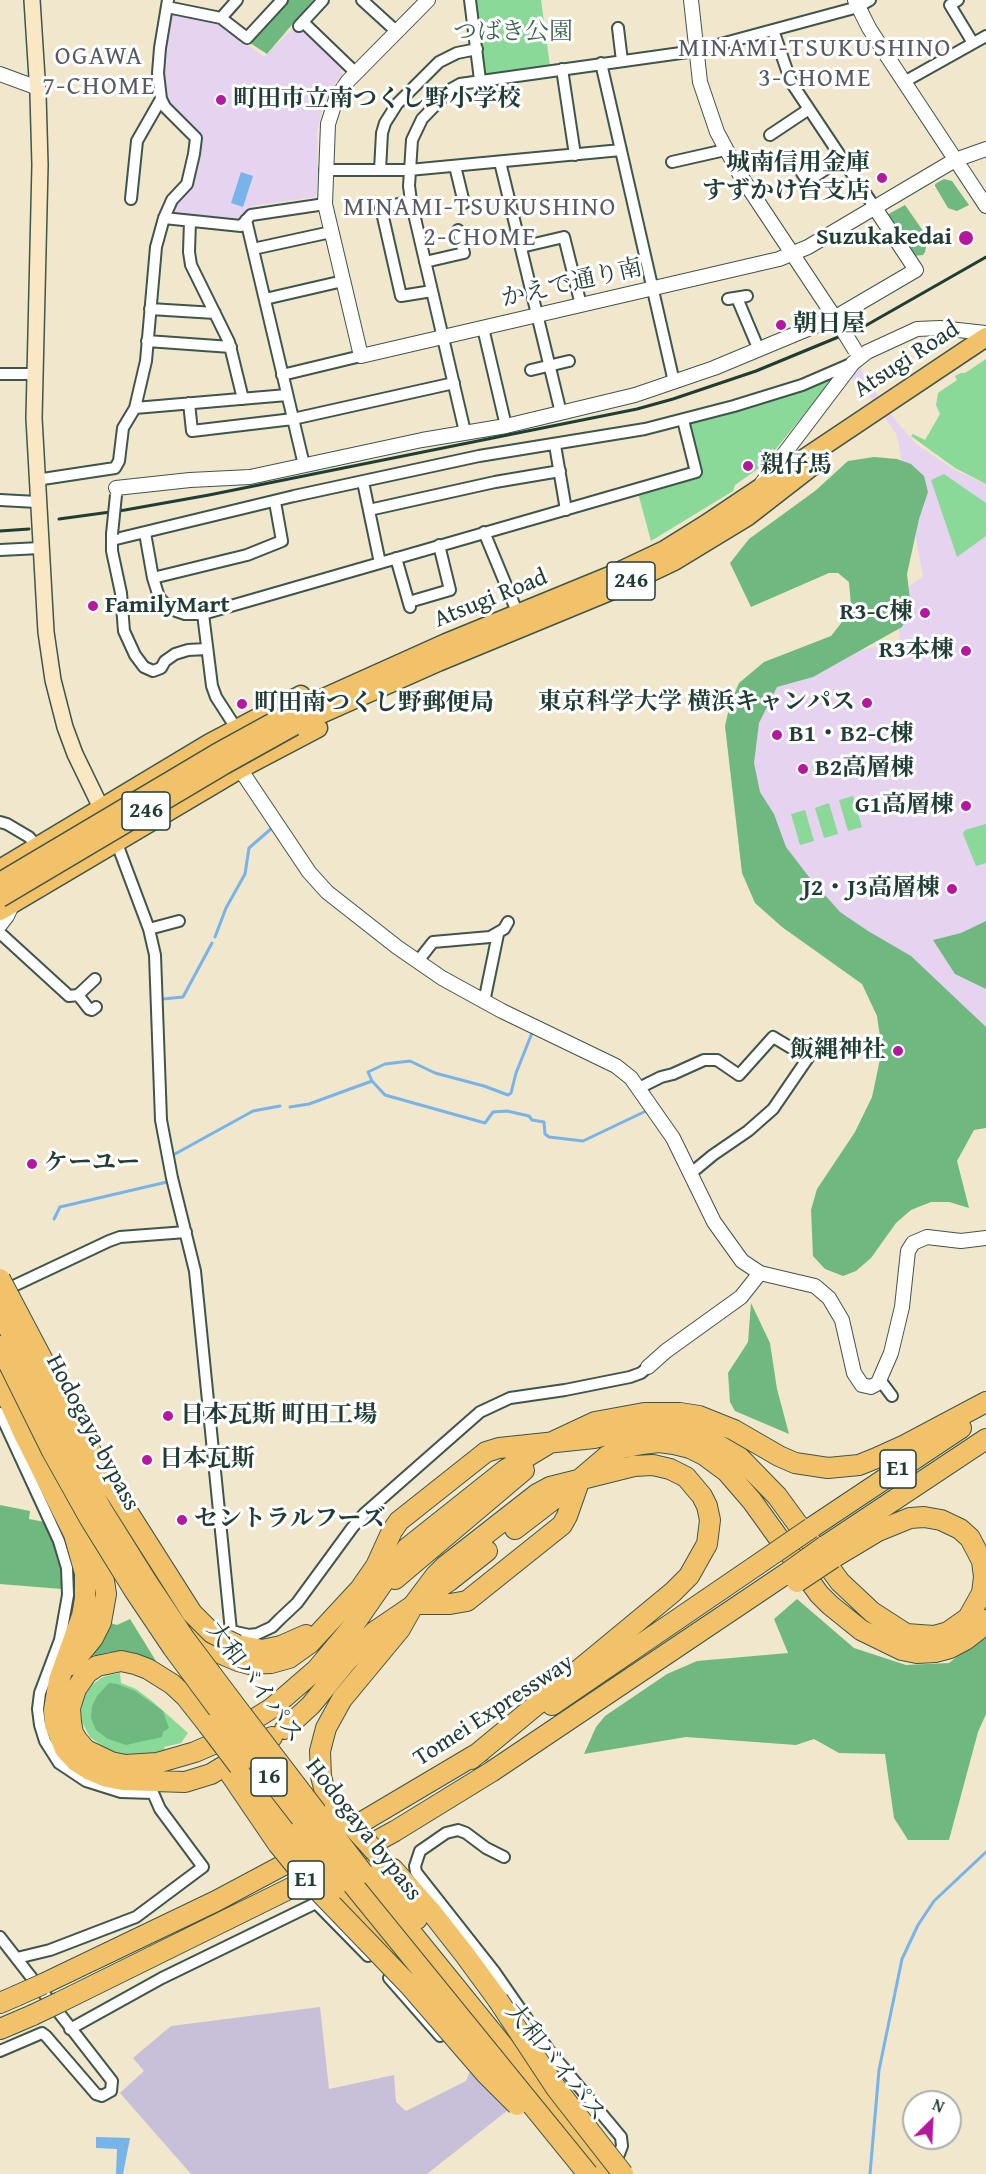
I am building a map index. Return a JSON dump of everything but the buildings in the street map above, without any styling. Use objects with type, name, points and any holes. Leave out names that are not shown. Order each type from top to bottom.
[{"type":"highway","name":"Atsugi Road","points":[[942,372],[986,335]]},
{"type":"highway","name":"Atsugi Road","points":[[0,882],[217,753],[291,720],[446,643],[612,575],[665,550],[942,372],[986,349]]},
{"type":"highway","name":"Atsugi Road","points":[[4,904],[291,720],[615,589],[691,552],[748,516],[873,417]]},
{"type":"highway","points":[[0,869],[210,743],[282,704],[355,670],[402,654],[446,643]]},
{"type":"highway","points":[[4,904],[240,769],[367,705],[438,662]]},
{"type":"highway","points":[[210,743],[217,743],[228,749],[240,769]]},
{"type":"highway","points":[[0,1279],[98,1465],[192,1613],[212,1633],[237,1645],[262,1650],[281,1646],[297,1640],[331,1620],[422,1554],[514,1480],[548,1444]]},
{"type":"highway","name":"大和バイパス","points":[[0,1295],[91,1475],[189,1636],[241,1706],[276,1738],[328,1810]]},
{"type":"highway","name":"Hodogaya bypass","points":[[0,1311],[65,1442],[102,1510],[185,1639],[363,1873],[613,2172]]},
{"type":"highway","name":"Hodogaya bypass","points":[[0,1346],[52,1451],[90,1519],[173,1648],[349,1880],[587,2174]]},
{"type":"highway","name":"大和バイパス","points":[[0,1353],[81,1513],[168,1652],[209,1724]]},
{"type":"highway","points":[[0,1381],[74,1534],[82,1560],[85,1587],[82,1616],[59,1680],[55,1725],[65,1749],[76,1761],[107,1777],[140,1781],[185,1782],[199,1779],[276,1738],[311,1705],[374,1632],[414,1604],[450,1604],[467,1601],[562,1525],[580,1479],[607,1456],[622,1448],[659,1442],[690,1448],[716,1463],[738,1484],[819,1594],[861,1630],[902,1650],[917,1653],[951,1648],[978,1630],[986,1620]]},
{"type":"highway","points":[[381,1565],[402,1544],[505,1470],[548,1444],[595,1422],[637,1414],[680,1413],[699,1416],[719,1423],[779,1456],[795,1462],[813,1467],[845,1467],[874,1459],[905,1445],[986,1402]]},
{"type":"highway","name":"Tomei Expressway","points":[[8,1999],[235,1891],[370,1818],[471,1759],[986,1412]]},
{"type":"highway","points":[[578,2174],[474,2050],[394,1949],[289,1835],[239,1766],[209,1724],[148,1669],[122,1661],[97,1666],[81,1681],[72,1697],[70,1722],[73,1733],[86,1750],[111,1762],[140,1765],[173,1760],[218,1742],[272,1708],[317,1669],[353,1626],[381,1565],[392,1531],[399,1521],[486,1452],[498,1448],[594,1438],[645,1428],[676,1429],[711,1441],[740,1458],[766,1484],[856,1600],[906,1634],[934,1636],[948,1632],[969,1618],[982,1593],[984,1577],[982,1561],[970,1538],[960,1529],[941,1520],[924,1517],[910,1518],[829,1552]]},
{"type":"highway","name":"Tomei Expressway","points":[[0,2029],[289,1890],[395,1831],[491,1772],[677,1647],[793,1576],[986,1439]]},
{"type":"highway","points":[[471,1759],[673,1592],[697,1565],[707,1544],[710,1520],[702,1496],[686,1477],[670,1469],[653,1465],[634,1466],[550,1487],[537,1494],[435,1576],[414,1604],[400,1629],[342,1699],[326,1728],[320,1751],[321,1776],[328,1810],[375,1864],[474,1990],[506,2041]]},
{"type":"highway","points":[[56,1694],[68,1669],[93,1638],[105,1608],[105,1581],[95,1547],[81,1513]]},
{"type":"highway","points":[[128,1539],[193,1632],[226,1657],[249,1664],[282,1661],[298,1653],[310,1643],[331,1620]]},
{"type":"highway","points":[[367,1593],[402,1544]]},
{"type":"highway","points":[[140,1781],[193,1771],[238,1748],[301,1702],[346,1662]]},
{"type":"highway","name":"16","points":[[239,1766],[289,1835]]},
{"type":"highway","points":[[289,1835],[304,1876],[409,1985],[486,2073],[587,2174]]},
{"type":"highway","points":[[375,1864],[432,1913],[465,1954],[613,2172]]},
{"type":"highway","name":"大和バイパス","points":[[506,2041],[613,2172]]},
{"type":"main road","points":[[32,0],[40,165],[34,418],[37,502],[49,661],[57,698],[75,754],[116,841]]},
{"type":"street","points":[[221,18],[237,0]]},
{"type":"street","points":[[206,649],[188,650],[175,654],[165,661],[161,669],[153,671],[144,667],[135,655],[124,631],[121,593],[112,537],[116,491],[115,468],[119,461],[123,428],[135,408],[146,361],[156,247],[172,200],[188,184],[196,138],[165,107],[161,99],[158,73],[160,48],[168,3],[221,18],[247,39],[282,0]]},
{"type":"street","points":[[323,0],[301,24],[356,73]]},
{"type":"street","points":[[362,0],[396,31]]},
{"type":"street","points":[[282,375],[361,356],[325,204],[328,124],[331,110],[341,90],[428,0]]},
{"type":"street","points":[[470,0],[480,80]]},
{"type":"street","points":[[691,0],[700,82],[708,110],[725,150],[836,321],[856,357]]},
{"type":"street","points":[[958,0],[950,5],[973,43]]},
{"type":"street","points":[[465,432],[411,201],[410,170],[412,140],[422,119],[451,89],[460,84],[695,51],[774,30],[861,2],[904,82],[986,206]]},
{"type":"street","points":[[618,28],[622,61]]},
{"type":"street","points":[[116,491],[190,480],[250,477],[465,432],[506,426],[635,395],[836,321],[916,270],[809,109],[786,70],[774,30]]},
{"type":"street","points":[[904,82],[986,36]]},
{"type":"street","points":[[380,171],[382,133],[385,123],[397,104],[439,62],[457,53],[477,50]]},
{"type":"street","points":[[601,63],[674,382]]},
{"type":"street","points":[[562,69],[575,155]]},
{"type":"street","points":[[0,74],[38,88]]},
{"type":"street","points":[[131,199],[137,141],[161,99]]},
{"type":"street","points":[[778,134],[809,109]]},
{"type":"street","name":"かえで通り南","points":[[361,356],[792,254],[955,160],[986,149]]},
{"type":"street","points":[[325,170],[410,170],[621,150]]},
{"type":"street","points":[[672,162],[725,150]]},
{"type":"street","points":[[807,181],[842,158]]},
{"type":"street","points":[[500,162],[561,413]]},
{"type":"street","points":[[455,166],[464,203]]},
{"type":"street","points":[[411,201],[381,208],[401,296],[432,291]]},
{"type":"street","points":[[164,218],[241,226],[251,215],[325,204]]},
{"type":"street","points":[[246,220],[304,465]]},
{"type":"street","points":[[190,221],[191,265],[231,347],[243,399]]},
{"type":"street","points":[[425,262],[464,253],[458,230]]},
{"type":"street","points":[[253,249],[331,232]]},
{"type":"street","points":[[521,247],[564,237],[581,305]]},
{"type":"street","points":[[264,299],[342,281]]},
{"type":"street","points":[[738,298],[759,350]]},
{"type":"street","points":[[150,309],[215,314]]},
{"type":"street","points":[[483,328],[506,426]]},
{"type":"street","points":[[112,537],[145,533],[480,456],[555,445],[683,420],[802,385],[917,329],[940,328],[986,335]]},
{"type":"street","points":[[147,341],[231,347]]},
{"type":"street","points":[[757,489],[856,357]]},
{"type":"street","points":[[531,370],[569,361]]},
{"type":"street","points":[[0,374],[35,374]]},
{"type":"street","points":[[189,403],[192,431],[293,419],[454,382]]},
{"type":"street","points":[[135,408],[287,395]]},
{"type":"street","points":[[145,533],[153,578],[159,597],[166,605],[185,614],[203,614],[696,472],[683,420]]},
{"type":"street","points":[[555,445],[566,510]]},
{"type":"street","points":[[36,480],[115,468]]},
{"type":"street","points":[[369,510],[495,482],[560,471]]},
{"type":"street","points":[[363,482],[380,563]]},
{"type":"street","points":[[0,500],[37,502]]},
{"type":"street","points":[[153,578],[247,555],[282,541],[274,502]]},
{"type":"street","points":[[484,532],[518,614]]},
{"type":"street","points":[[396,558],[410,605],[450,590],[439,546]]},
{"type":"street","points":[[0,550],[40,548]]},
{"type":"street","points":[[203,614],[209,673],[216,697],[236,728]]},
{"type":"street","points":[[240,769],[317,882],[418,961],[484,1002],[616,1066],[639,1088],[673,1138],[703,1203],[742,1261],[760,1272],[803,1282],[820,1289],[829,1298],[842,1320],[854,1373],[858,1381],[868,1387],[880,1380],[896,1338],[908,1251],[913,1243],[927,1237],[961,1241],[986,1238]]},
{"type":"street","points":[[0,822],[29,837],[38,847]]},
{"type":"street","points":[[116,841],[149,929],[155,955],[161,1120],[172,1178],[195,1271],[231,1631],[249,1635],[272,1627],[297,1604],[364,1514],[480,1412],[510,1398],[565,1390],[641,1373],[666,1351],[741,1297],[760,1272]]},
{"type":"street","points":[[0,925],[7,916],[4,904]]},
{"type":"street","points":[[149,929],[179,921]]},
{"type":"street","points":[[418,961],[433,942],[478,939],[498,934],[508,922]]},
{"type":"street","points":[[0,933],[70,998],[89,1009],[96,1007]]},
{"type":"street","points":[[484,1002],[498,934]]},
{"type":"street","points":[[70,998],[95,979]]},
{"type":"street","points":[[639,1088],[704,1060],[717,1060],[739,1075],[773,1037],[809,1057],[773,1109],[748,1131],[690,1174]]},
{"type":"street","points":[[0,1295],[120,1237],[186,1232]]},
{"type":"street","points":[[880,1380],[892,1396]]},
{"type":"street","points":[[0,1413],[59,1541],[68,1568],[68,1595],[60,1640],[40,1693],[38,1709],[45,1741],[59,1763],[86,1781],[121,1792],[153,1793],[160,1809],[203,1867],[136,1917],[50,1950],[16,1958]]},
{"type":"street","points":[[504,1857],[458,1830],[446,1833],[420,1851],[415,1866],[416,1872],[489,1965],[550,2052],[621,2137],[622,2146],[613,2172]]},
{"type":"street","points":[[70,2030],[162,1978],[316,1903],[395,1984],[456,2054],[464,2056],[474,2050]]},
{"type":"street","points":[[0,1937],[70,2030],[112,2081],[113,2086],[108,2094],[96,2094],[42,2033],[0,2051]]},
{"type":"shaded area","points":[[171,13],[219,23],[264,57],[297,24],[341,67],[342,75],[332,88],[322,109],[317,133],[317,194],[314,197],[252,206],[239,221],[170,217],[176,204],[192,186],[200,154],[201,136],[170,105],[166,97],[163,73]]},
{"type":"shaded area","name":"東京科学大学 横浜キャンパス","points":[[861,366],[863,375],[916,444],[955,470],[986,484],[986,1030],[848,923],[735,790],[749,693],[825,660],[900,640],[896,594],[923,577],[897,435],[858,380],[850,379]]},
{"type":"shaded area","points":[[320,2007],[329,2089],[394,2075],[396,2102],[406,2111],[466,2081],[471,2069],[508,2110],[427,2174],[191,2174],[120,2093],[144,2071],[133,2058],[171,2026]]},
{"type":"green space","points":[[287,0],[313,0],[267,54],[250,43]]},
{"type":"green space","name":"つばき公園","points":[[476,0],[541,0],[550,66],[488,75],[484,71]]},
{"type":"green space","points":[[944,179],[952,181],[969,205],[957,211],[948,208],[935,186]]},
{"type":"green space","points":[[905,205],[928,238],[923,255],[914,256],[885,216]]},
{"type":"green space","points":[[986,359],[986,484],[955,468],[911,436],[913,434],[925,440],[940,414],[936,405],[938,393],[957,380],[955,376],[965,373]]},
{"type":"green space","points":[[831,376],[832,380],[762,466],[735,485],[733,491],[651,541],[638,493],[701,474],[689,426],[691,423],[803,389]]},
{"type":"green space","points":[[874,457],[897,459],[911,464],[924,476],[928,492],[919,519],[907,574],[910,600],[908,614],[902,627],[813,677],[777,687],[759,723],[754,763],[760,792],[774,814],[786,847],[809,877],[840,912],[911,956],[986,1027],[986,1128],[974,1130],[957,1161],[969,1208],[949,1202],[931,1202],[911,1210],[896,1223],[871,1258],[856,1271],[843,1276],[825,1269],[813,1256],[811,1210],[817,1189],[855,1132],[872,1097],[882,1050],[877,1016],[862,984],[782,927],[755,903],[742,873],[725,726],[730,704],[739,683],[764,662],[831,636],[851,605],[849,582],[838,573],[829,573],[751,607],[730,563],[749,539],[815,491],[848,461]]},
{"type":"green space","points":[[944,474],[986,503],[986,536],[957,557],[931,480]]},
{"type":"green space","points":[[853,796],[862,827],[848,831],[839,800]]},
{"type":"green space","points":[[829,803],[838,834],[824,838],[815,808]]},
{"type":"green space","points":[[805,810],[814,841],[800,845],[791,814]]},
{"type":"green space","points":[[986,824],[986,863],[976,866],[963,834],[965,830]]},
{"type":"green space","points":[[986,921],[986,989],[955,974],[933,940],[961,933]]},
{"type":"green space","points":[[751,1303],[770,1343],[777,1389],[789,1434],[735,1411],[730,1402],[728,1373],[748,1342]]},
{"type":"green space","points":[[0,1505],[30,1511],[29,1519],[45,1522],[57,1552],[62,1574],[62,1589],[0,1584]]},
{"type":"green space","points":[[797,1599],[854,1648],[906,1665],[949,1663],[986,1634],[986,1714],[978,1732],[949,1840],[908,1840],[894,1818],[885,1754],[839,1753],[814,1739],[796,1745],[686,1737],[584,1754],[596,1727],[605,1716],[667,1674],[697,1661],[788,1653],[774,1619]]},
{"type":"green space","points":[[130,1619],[156,1661],[134,1654],[109,1652],[95,1656],[90,1652],[107,1622],[117,1625]]},
{"type":"green space","points":[[120,1673],[121,1683],[136,1689],[188,1733],[181,1743],[164,1747],[166,1752],[141,1756],[121,1754],[105,1748],[90,1737],[82,1722],[81,1709],[84,1697],[92,1685],[101,1678]]},
{"type":"green space","points":[[109,1683],[135,1691],[163,1711],[169,1728],[163,1732],[162,1737],[126,1745],[108,1739],[96,1730],[91,1718],[92,1706],[97,1696]]},
{"type":"water","points":[[241,172],[253,176],[243,207],[231,203]]},
{"type":"water","points":[[96,2137],[130,2138],[123,2174],[116,2174],[117,2149],[96,2148]]},
{"type":"waterway","points":[[215,937],[226,908],[245,874],[249,848],[272,828]]},
{"type":"waterway","points":[[163,999],[183,997],[212,943]]},
{"type":"waterway","points":[[532,1033],[516,1073],[511,1093],[508,1095],[435,1073],[410,1061],[385,1064],[368,1072],[372,1081],[385,1095],[485,1123],[493,1112],[507,1111],[529,1116],[532,1120],[544,1122],[545,1134],[549,1137],[583,1141],[646,1111]]},
{"type":"waterway","points":[[290,1107],[309,1104],[372,1081]]},
{"type":"waterway","points":[[175,1154],[253,1111],[280,1106]]},
{"type":"waterway","points":[[54,1219],[60,1207],[167,1182]]},
{"type":"waterway","points":[[870,2174],[879,2070],[902,1959],[918,1925],[934,1901],[986,1852]]},
{"type":"railway","points":[[59,519],[209,495],[637,409],[673,399],[756,371],[865,326],[986,257]]},
{"type":"railway","points":[[0,531],[29,529]]},
{"type":"place","name":"町田市立南つくし野小学校","points":[[221,100]]},
{"type":"place","name":"城南信用金庫 すずかけ台支店","points":[[882,178]]},
{"type":"place","name":"Suzukakedai","points":[[966,238]]},
{"type":"place","name":"朝日屋","points":[[781,325]]},
{"type":"place","name":"親仔馬","points":[[748,466]]},
{"type":"place","name":"FamilyMart","points":[[93,606]]},
{"type":"place","name":"R3-C棟","points":[[925,613]]},
{"type":"place","name":"R3本棟","points":[[966,651]]},
{"type":"place","name":"東京科学大学 横浜キャンパス","points":[[867,703]]},
{"type":"place","name":"町田南つくし野郵便局","points":[[242,704]]},
{"type":"place","name":"B1・B2-C棟","points":[[777,735]]},
{"type":"place","name":"B2高層棟","points":[[803,769]]},
{"type":"place","name":"G1高層棟","points":[[966,806]]},
{"type":"place","name":"J2・J3高層棟","points":[[952,889]]},
{"type":"place","name":"飯縄神社","points":[[898,1051]]},
{"type":"place","name":"ケーユー","points":[[32,1164]]},
{"type":"place","name":"日本瓦斯 町田工場","points":[[168,1416]]},
{"type":"place","name":"日本瓦斯","points":[[147,1460]]},
{"type":"place","name":"セントラルフーズ","points":[[182,1520]]},
{"type":"district","name":"MINAMI-TSUKUSHINO 3-CHOME","points":[[815,64]]},
{"type":"district","name":"OGAWA 7-CHOME","points":[[99,72]]},
{"type":"district","name":"MINAMI-TSUKUSHINO 2-CHOME","points":[[480,223]]}]
